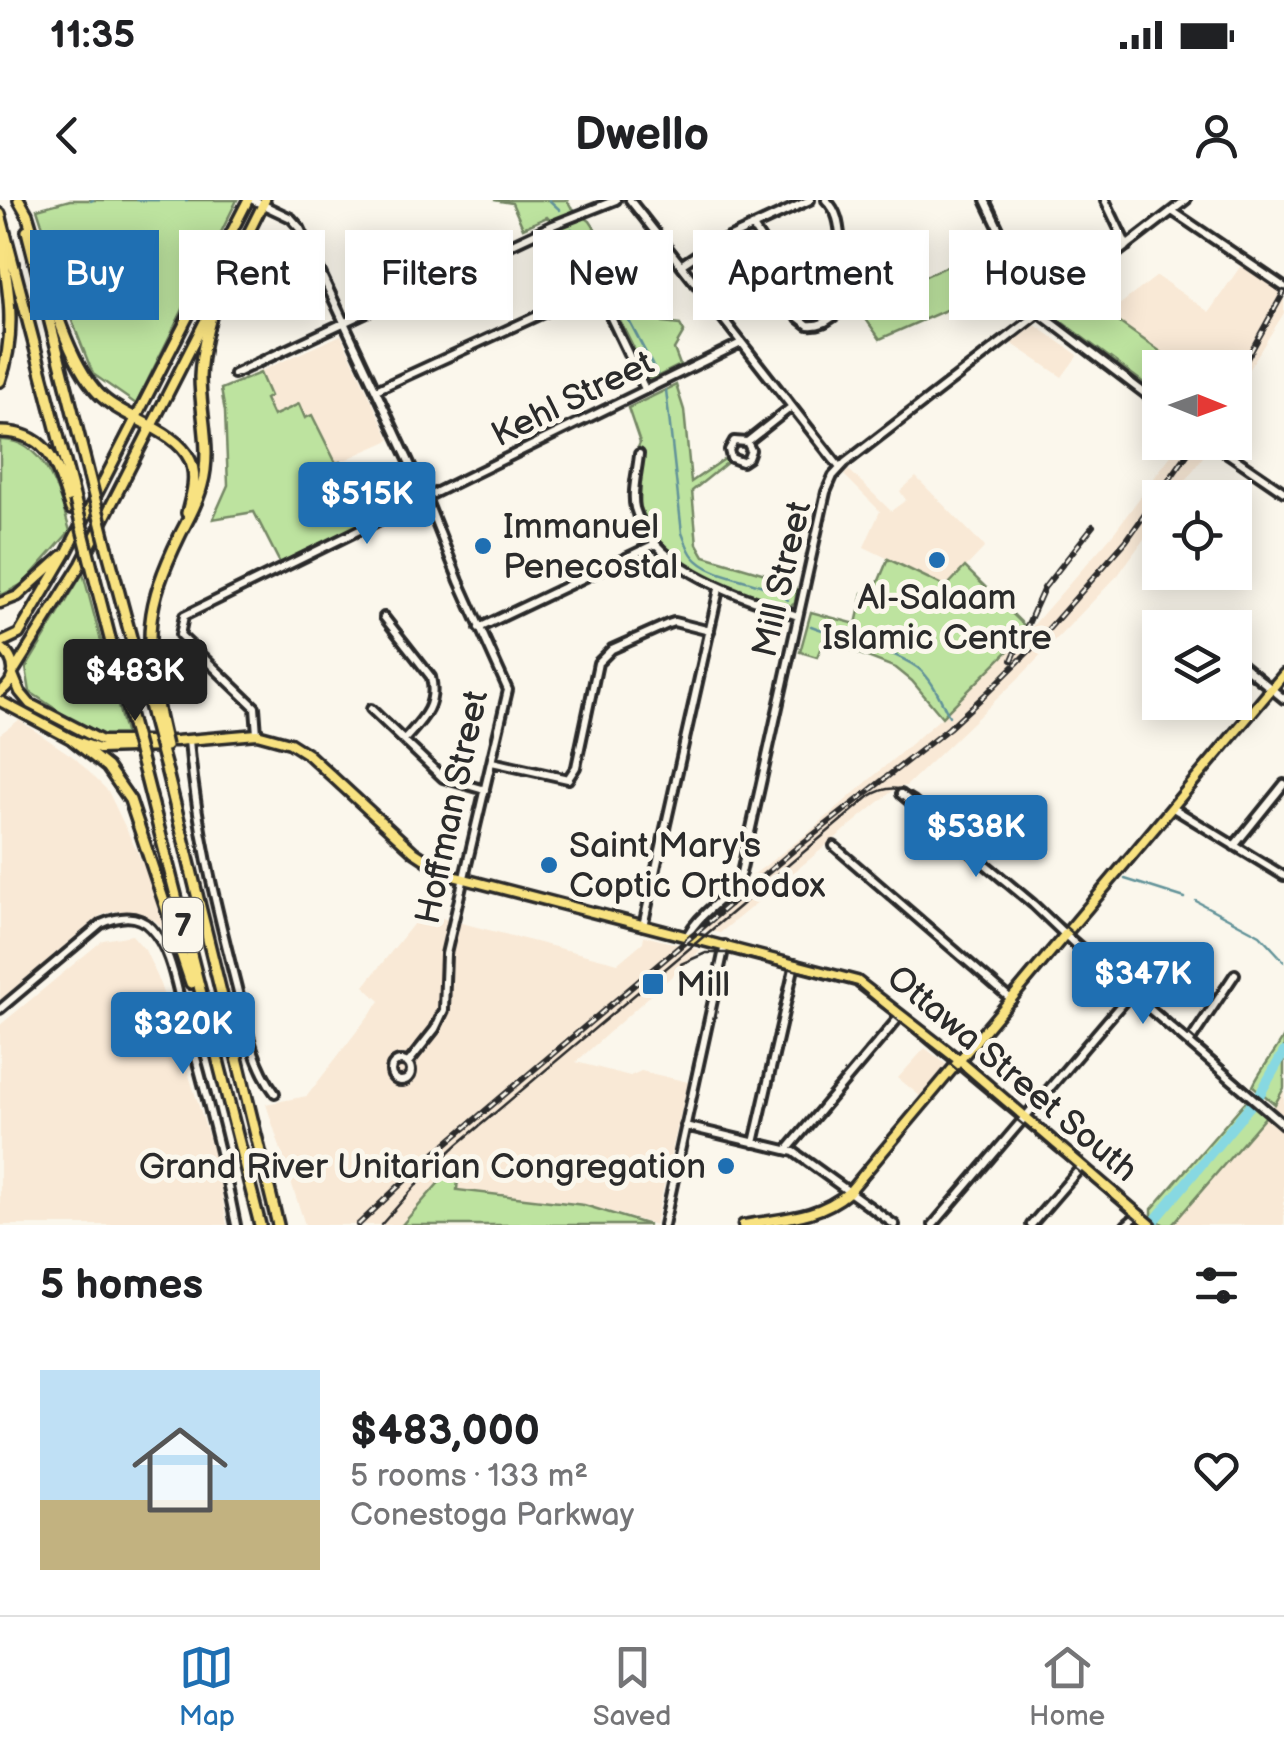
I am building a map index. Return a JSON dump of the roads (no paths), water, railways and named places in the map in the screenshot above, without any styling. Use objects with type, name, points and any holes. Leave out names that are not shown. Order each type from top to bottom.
[{"type":"highway","points":[[19,200],[82,372],[108,403],[138,415],[150,428],[182,448],[193,468],[194,482],[180,535]]},
{"type":"highway","name":"7","points":[[19,200],[107,548],[156,715],[278,1225]]},
{"type":"highway","name":"7","points":[[0,214],[260,1225]]},
{"type":"highway","points":[[0,240],[12,330],[0,382]]},
{"type":"highway","points":[[156,715],[149,622],[154,598],[202,485],[206,437],[200,378],[211,320]]},
{"type":"highway","points":[[0,432],[28,437],[45,448],[73,504]]},
{"type":"highway","points":[[73,740],[107,767],[130,800],[192,987],[201,998]]},
{"type":"main road","points":[[0,645],[22,630],[66,554],[250,200]]},
{"type":"main road","points":[[250,230],[264,202]]},
{"type":"main road","points":[[0,692],[81,564],[205,320]]},
{"type":"main road","points":[[0,602],[18,596],[66,554]]},
{"type":"main road","name":"Ottawa Street South","points":[[0,645],[10,657],[23,698],[102,741],[176,742],[256,734],[290,744],[309,756],[414,852],[464,880],[857,981],[960,1061],[1145,1219]]},
{"type":"main road","points":[[744,1225],[809,1215],[831,1206],[849,1192],[1284,674]]},
{"type":"main road","name":"Ottawa Street South","points":[[0,702],[73,740],[111,750],[176,742]]},
{"type":"street","name":"Hoffman Street","points":[[250,200],[264,202],[300,228],[426,498],[508,690],[445,960],[444,1010],[435,1030],[408,1063]]},
{"type":"street","points":[[234,374],[616,200]]},
{"type":"street","points":[[630,200],[840,468]]},
{"type":"street","points":[[681,265],[706,249],[810,200]]},
{"type":"street","points":[[753,227],[784,275],[799,318],[808,325],[824,324],[854,299],[856,292],[842,253],[837,216],[826,200]]},
{"type":"street","points":[[985,200],[999,230]]},
{"type":"street","points":[[1105,200],[1127,246]]},
{"type":"street","name":"Mill Street","points":[[1121,251],[1186,200]]},
{"type":"street","points":[[1172,210],[1284,287]]},
{"type":"street","points":[[376,390],[585,294],[602,299],[645,389]]},
{"type":"street","name":"Mill Street","points":[[688,936],[694,923],[730,892],[741,872],[826,492],[840,468],[1030,320]]},
{"type":"street","points":[[1048,320],[1142,391]]},
{"type":"street","name":"Kehl Street","points":[[256,734],[254,707],[180,634],[184,616],[740,343]]},
{"type":"street","points":[[748,442],[790,408]]},
{"type":"street","points":[[640,454],[635,508],[655,544],[720,589],[798,616]]},
{"type":"street","points":[[1237,460],[1284,492]]},
{"type":"street","points":[[479,628],[655,544]]},
{"type":"street","points":[[644,926],[720,589]]},
{"type":"street","points":[[384,616],[431,677],[434,687],[432,707],[404,740]]},
{"type":"street","points":[[492,762],[568,779],[576,768],[598,663],[612,650],[674,622],[710,631]]},
{"type":"street","points":[[1252,673],[1284,699]]},
{"type":"street","points":[[370,708],[443,778],[485,790]]},
{"type":"street","points":[[189,740],[198,830],[206,865],[249,1034],[264,1080],[275,1094]]},
{"type":"street","points":[[1234,846],[1284,784]]},
{"type":"street","points":[[902,794],[1284,1125]]},
{"type":"street","points":[[1174,808],[1284,876]]},
{"type":"street","points":[[834,846],[1012,1000]]},
{"type":"street","points":[[0,1009],[102,924],[116,918],[134,918],[152,928],[168,960],[219,1139],[236,1225]]},
{"type":"street","points":[[664,1225],[725,945]]},
{"type":"street","points":[[754,1143],[796,964]]},
{"type":"street","points":[[1189,1043],[1235,974]]},
{"type":"street","points":[[934,1225],[1131,993]]},
{"type":"street","points":[[787,1150],[901,1015]]},
{"type":"street","points":[[685,1126],[787,1150],[895,1225]]},
{"type":"street","points":[[1031,1225],[1082,1166]]},
{"type":"street","points":[[1126,1225],[1145,1219]]},
{"type":"waterway","points":[[137,200],[187,200]]},
{"type":"waterway","points":[[549,200],[560,210]]},
{"type":"waterway","points":[[572,229],[593,273],[614,292],[657,374]]},
{"type":"waterway","points":[[666,390],[682,533],[690,551],[713,570],[765,587],[788,600]]},
{"type":"waterway","points":[[811,626],[881,650],[918,668],[932,684],[949,716]]},
{"type":"waterway","points":[[1125,879],[1185,898]]},
{"type":"waterway","points":[[1196,901],[1260,935],[1284,961]]},
{"type":"waterway","points":[[1151,1225],[1260,1094],[1284,1052]]},
{"type":"tram line","points":[[381,1225],[458,1144],[870,796],[887,789],[904,790],[916,796],[1284,1118]]},
{"type":"tram line","points":[[681,964],[706,953],[729,953],[857,986],[1143,1225]]},
{"type":"railway","points":[[1252,350],[1284,292]]},
{"type":"railway","points":[[358,1225],[421,1165],[794,850],[949,728],[986,694],[1126,541],[1183,460]]},
{"type":"railway","points":[[1012,660],[1044,588],[1093,526]]},
{"type":"place","name":"Immanuel Penecostal","points":[[483,546]]},
{"type":"place","name":"Al-Salaam Islamic Centre","points":[[937,560]]},
{"type":"place","name":"Saint Mary's Coptic Orthodox","points":[[549,865]]},
{"type":"place","name":"Mill","points":[[653,984]]},
{"type":"place","name":"Grand River Unitarian Congregation","points":[[726,1166]]}]
